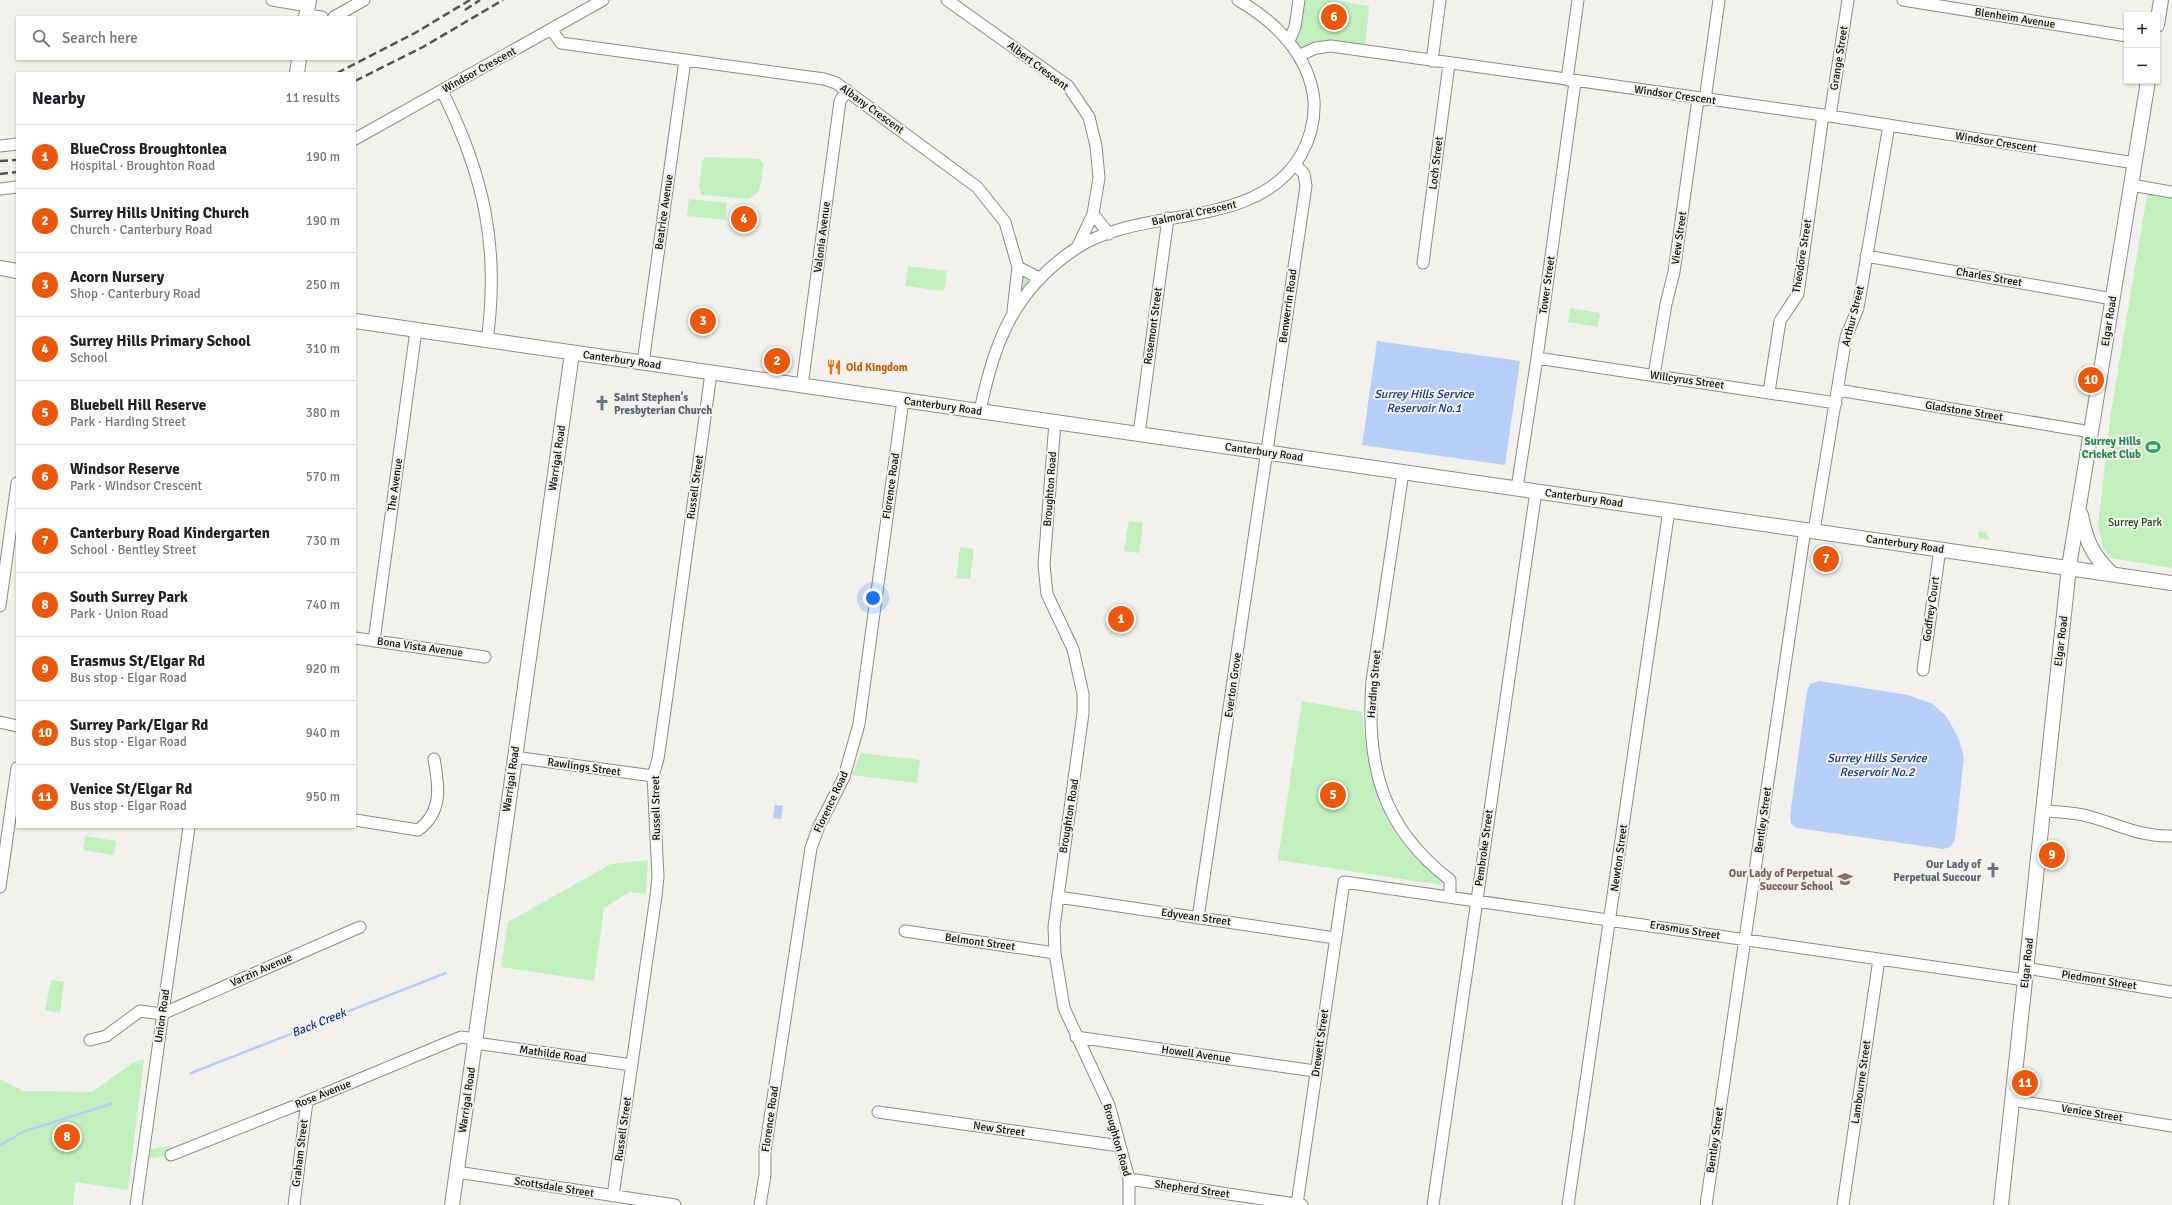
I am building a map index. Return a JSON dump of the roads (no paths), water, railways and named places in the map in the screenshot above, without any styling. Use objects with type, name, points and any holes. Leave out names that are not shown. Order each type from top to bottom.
[{"type":"main road","points":[[2159,12],[2161,0]]},
{"type":"main road","points":[[297,72],[299,60]]},
{"type":"main road","name":"Elgar Road","points":[[2001,1205],[2069,567],[2148,84]]},
{"type":"main road","points":[[0,268],[16,271]]},
{"type":"main road","name":"Canterbury Road","points":[[356,321],[2172,583]]},
{"type":"main road","name":"Warrigal Road","points":[[452,1205],[572,353]]},
{"type":"main road","points":[[2079,507],[2088,544],[2097,561],[2111,573]]},
{"type":"street","points":[[272,0],[307,9],[320,16]]},
{"type":"street","points":[[336,16],[364,0]]},
{"type":"street","name":"Windsor Crescent","points":[[356,138],[603,0]]},
{"type":"street","name":"Albert Crescent","points":[[947,0],[1068,86],[1089,118],[1096,146],[1099,178],[1093,214],[1076,248]]},
{"type":"street","points":[[1238,0],[1274,26],[1300,55]]},
{"type":"street","points":[[1289,41],[1295,27],[1299,0]]},
{"type":"street","points":[[1432,61],[1440,0]]},
{"type":"street","name":"Tower Street","points":[[1517,488],[1538,358],[1571,81],[1578,0]]},
{"type":"street","name":"View Street","points":[[1654,376],[1666,304],[1674,272],[1701,99],[1719,0]]},
{"type":"street","name":"Grange Street","points":[[1827,116],[1848,0]]},
{"type":"street","name":"Blenheim Avenue","points":[[1903,0],[2124,36]]},
{"type":"street","name":"Albany Crescent","points":[[551,29],[561,43],[824,79],[847,90],[978,187],[1005,222],[1018,267],[1013,312]]},
{"type":"street","name":"Windsor Crescent","points":[[1300,55],[1316,48],[1331,46],[1449,64],[1889,125],[2135,164]]},
{"type":"street","name":"Balmoral Crescent","points":[[980,411],[988,371],[1001,335],[1013,312],[1040,278],[1076,248],[1137,224],[1241,203],[1272,188],[1295,164],[1308,143],[1314,110],[1312,83],[1300,55]]},
{"type":"street","name":"Beatrice Avenue","points":[[642,363],[685,60]]},
{"type":"street","name":"Loch Street","points":[[1423,263],[1449,64]]},
{"type":"street","name":"Valonia Avenue","points":[[802,386],[840,101],[847,90]]},
{"type":"street","points":[[442,91],[464,137],[478,177],[487,222],[492,284],[487,341]]},
{"type":"street","name":"Theodore Street","points":[[1769,392],[1780,321],[1798,294],[1827,116]]},
{"type":"street","name":"Arthur Street","points":[[1810,530],[1836,403],[1846,337],[1858,308],[1889,125]]},
{"type":"street","points":[[0,146],[16,144]]},
{"type":"street","name":"Benwerrin Road","points":[[1267,452],[1306,186],[1304,174],[1295,164]]},
{"type":"street","points":[[2131,186],[2172,192]]},
{"type":"street","points":[[0,189],[16,187]]},
{"type":"street","points":[[1093,214],[1109,234]]},
{"type":"street","name":"Rosemont Street","points":[[1139,434],[1168,218]]},
{"type":"street","name":"Charles Street","points":[[1866,256],[2112,299]]},
{"type":"street","points":[[1018,267],[1040,278]]},
{"type":"street","name":"The Avenue","points":[[374,640],[416,330]]},
{"type":"street","name":"Willcyrus Street","points":[[1538,358],[1836,403]]},
{"type":"street","name":"Russell Street","points":[[613,1196],[658,877],[653,776],[667,696],[711,372]]},
{"type":"street","name":"Gladstone Street","points":[[1838,390],[2091,432]]},
{"type":"street","name":"Florence Road","points":[[760,1205],[765,1175],[765,1151],[811,848],[819,826],[844,777],[860,718],[903,400]]},
{"type":"street","name":"Broughton Road","points":[[1055,422],[1044,565],[1047,594],[1073,649],[1083,694],[1083,713],[1054,927],[1055,953],[1064,1008],[1108,1105],[1129,1180],[1129,1205]]},
{"type":"street","name":"Everton Grove","points":[[1198,918],[1267,452]]},
{"type":"street","name":"Harding Street","points":[[1403,472],[1372,681],[1370,713],[1372,745],[1378,779],[1391,812],[1407,838],[1430,864],[1450,880],[1450,897]]},
{"type":"street","points":[[0,606],[16,490]]},
{"type":"street","name":"Pembroke Street","points":[[1433,1205],[1536,491]]},
{"type":"street","name":"Newton Street","points":[[1568,1205],[1669,510]]},
{"type":"street","name":"Bentley Street","points":[[1706,1205],[1745,939],[1810,530]]},
{"type":"street","name":"Godfrey Court","points":[[1923,670],[1940,549]]},
{"type":"street","name":"Bona Vista Avenue","points":[[356,638],[485,657]]},
{"type":"street","points":[[0,722],[16,726]]},
{"type":"street","name":"Rawlings Street","points":[[514,757],[653,776]]},
{"type":"street","points":[[356,820],[418,830],[428,822],[436,804],[439,784],[434,760]]},
{"type":"street","points":[[0,887],[16,775]]},
{"type":"street","points":[[2044,811],[2090,816],[2128,830],[2154,837],[2172,836]]},
{"type":"street","name":"Union Road","points":[[136,1205],[189,828]]},
{"type":"street","name":"Erasmus Street","points":[[1344,882],[1610,919],[1879,959],[2026,974]]},
{"type":"street","name":"Drewett Street","points":[[1300,1205],[1315,1071],[1344,882]]},
{"type":"street","name":"Edyvean Street","points":[[1058,897],[1335,938]]},
{"type":"street","name":"Varzin Avenue","points":[[162,1014],[360,927]]},
{"type":"street","name":"Belmont Street","points":[[905,931],[1055,953]]},
{"type":"street","name":"Lambourne Street","points":[[1843,1205],[1879,959]]},
{"type":"street","name":"Piedmont Street","points":[[2026,974],[2172,992]]},
{"type":"street","points":[[90,1040],[106,1036],[140,1012],[162,1014]]},
{"type":"street","name":"Howell Avenue","points":[[1076,1036],[1315,1071]]},
{"type":"street","name":"Rose Avenue","points":[[171,1155],[307,1101],[461,1037],[475,1041]]},
{"type":"street","name":"Mathilde Road","points":[[475,1041],[632,1065]]},
{"type":"street","name":"Venice Street","points":[[2012,1100],[2172,1126]]},
{"type":"street","name":"Graham Street","points":[[294,1205],[307,1101]]},
{"type":"street","name":"New Street","points":[[878,1112],[1120,1146]]},
{"type":"street","name":"Scottsdale Street","points":[[457,1172],[613,1196],[639,1202],[675,1205]]},
{"type":"street","name":"Shepherd Street","points":[[1129,1180],[1300,1205]]},
{"type":"water","name":"Surrey Hills Service Reservoir No.1","points":[[1377,341],[1520,361],[1505,465],[1362,445]]},
{"type":"water","name":"Surrey Hills Service Reservoir No.2","points":[[1819,681],[1908,695],[1933,704],[1947,717],[1959,739],[1964,757],[1955,840],[1950,847],[1943,849],[1797,828],[1791,824],[1790,816],[1807,691],[1810,684]]},
{"type":"water","points":[[775,805],[783,806],[781,819],[773,818]]},
{"type":"waterway","name":"Back Creek","points":[[191,1073],[446,973]]},
{"type":"waterway","name":"Back Creek","points":[[0,1145],[25,1131],[111,1104]]},
{"type":"railway","points":[[339,72],[415,33],[470,0]]},
{"type":"railway","points":[[465,10],[480,0]]},
{"type":"railway","points":[[356,80],[423,47],[503,0]]},
{"type":"railway","points":[[0,161],[16,160]]},
{"type":"railway","points":[[0,174],[16,172]]},
{"type":"place","name":"Windsor Reserve","points":[[1334,17]]},
{"type":"place","name":"Surrey Hills Primary School","points":[[744,219]]},
{"type":"place","name":"Acorn Nursery","points":[[703,321]]},
{"type":"place","name":"Surrey Hills Uniting Church","points":[[777,361]]},
{"type":"place","name":"Old Kingdom","points":[[834,367]]},
{"type":"place","name":"Surrey Park/Elgar Rd","points":[[2091,380]]},
{"type":"place","name":"Saint Stephen's Presbyterian Church","points":[[602,403]]},
{"type":"place","name":"Surrey Hills Cricket Club","points":[[2153,447]]},
{"type":"place","name":"Canterbury Road Kindergarten","points":[[1826,559]]},
{"type":"place","name":"BlueCross Broughtonlea","points":[[1121,619]]},
{"type":"place","name":"Bluebell Hill Reserve","points":[[1333,795]]},
{"type":"place","name":"Erasmus St/Elgar Rd","points":[[2052,855]]},
{"type":"place","name":"Our Lady of Perpetual Succour","points":[[1993,870]]},
{"type":"place","name":"Our Lady of Perpetual Succour School","points":[[1845,879]]},
{"type":"place","name":"Venice St/Elgar Rd","points":[[2025,1083]]},
{"type":"place","name":"South Surrey Park","points":[[67,1137]]},
{"type":"park label","name":"Surrey Park","points":[[2135,522]]}]
